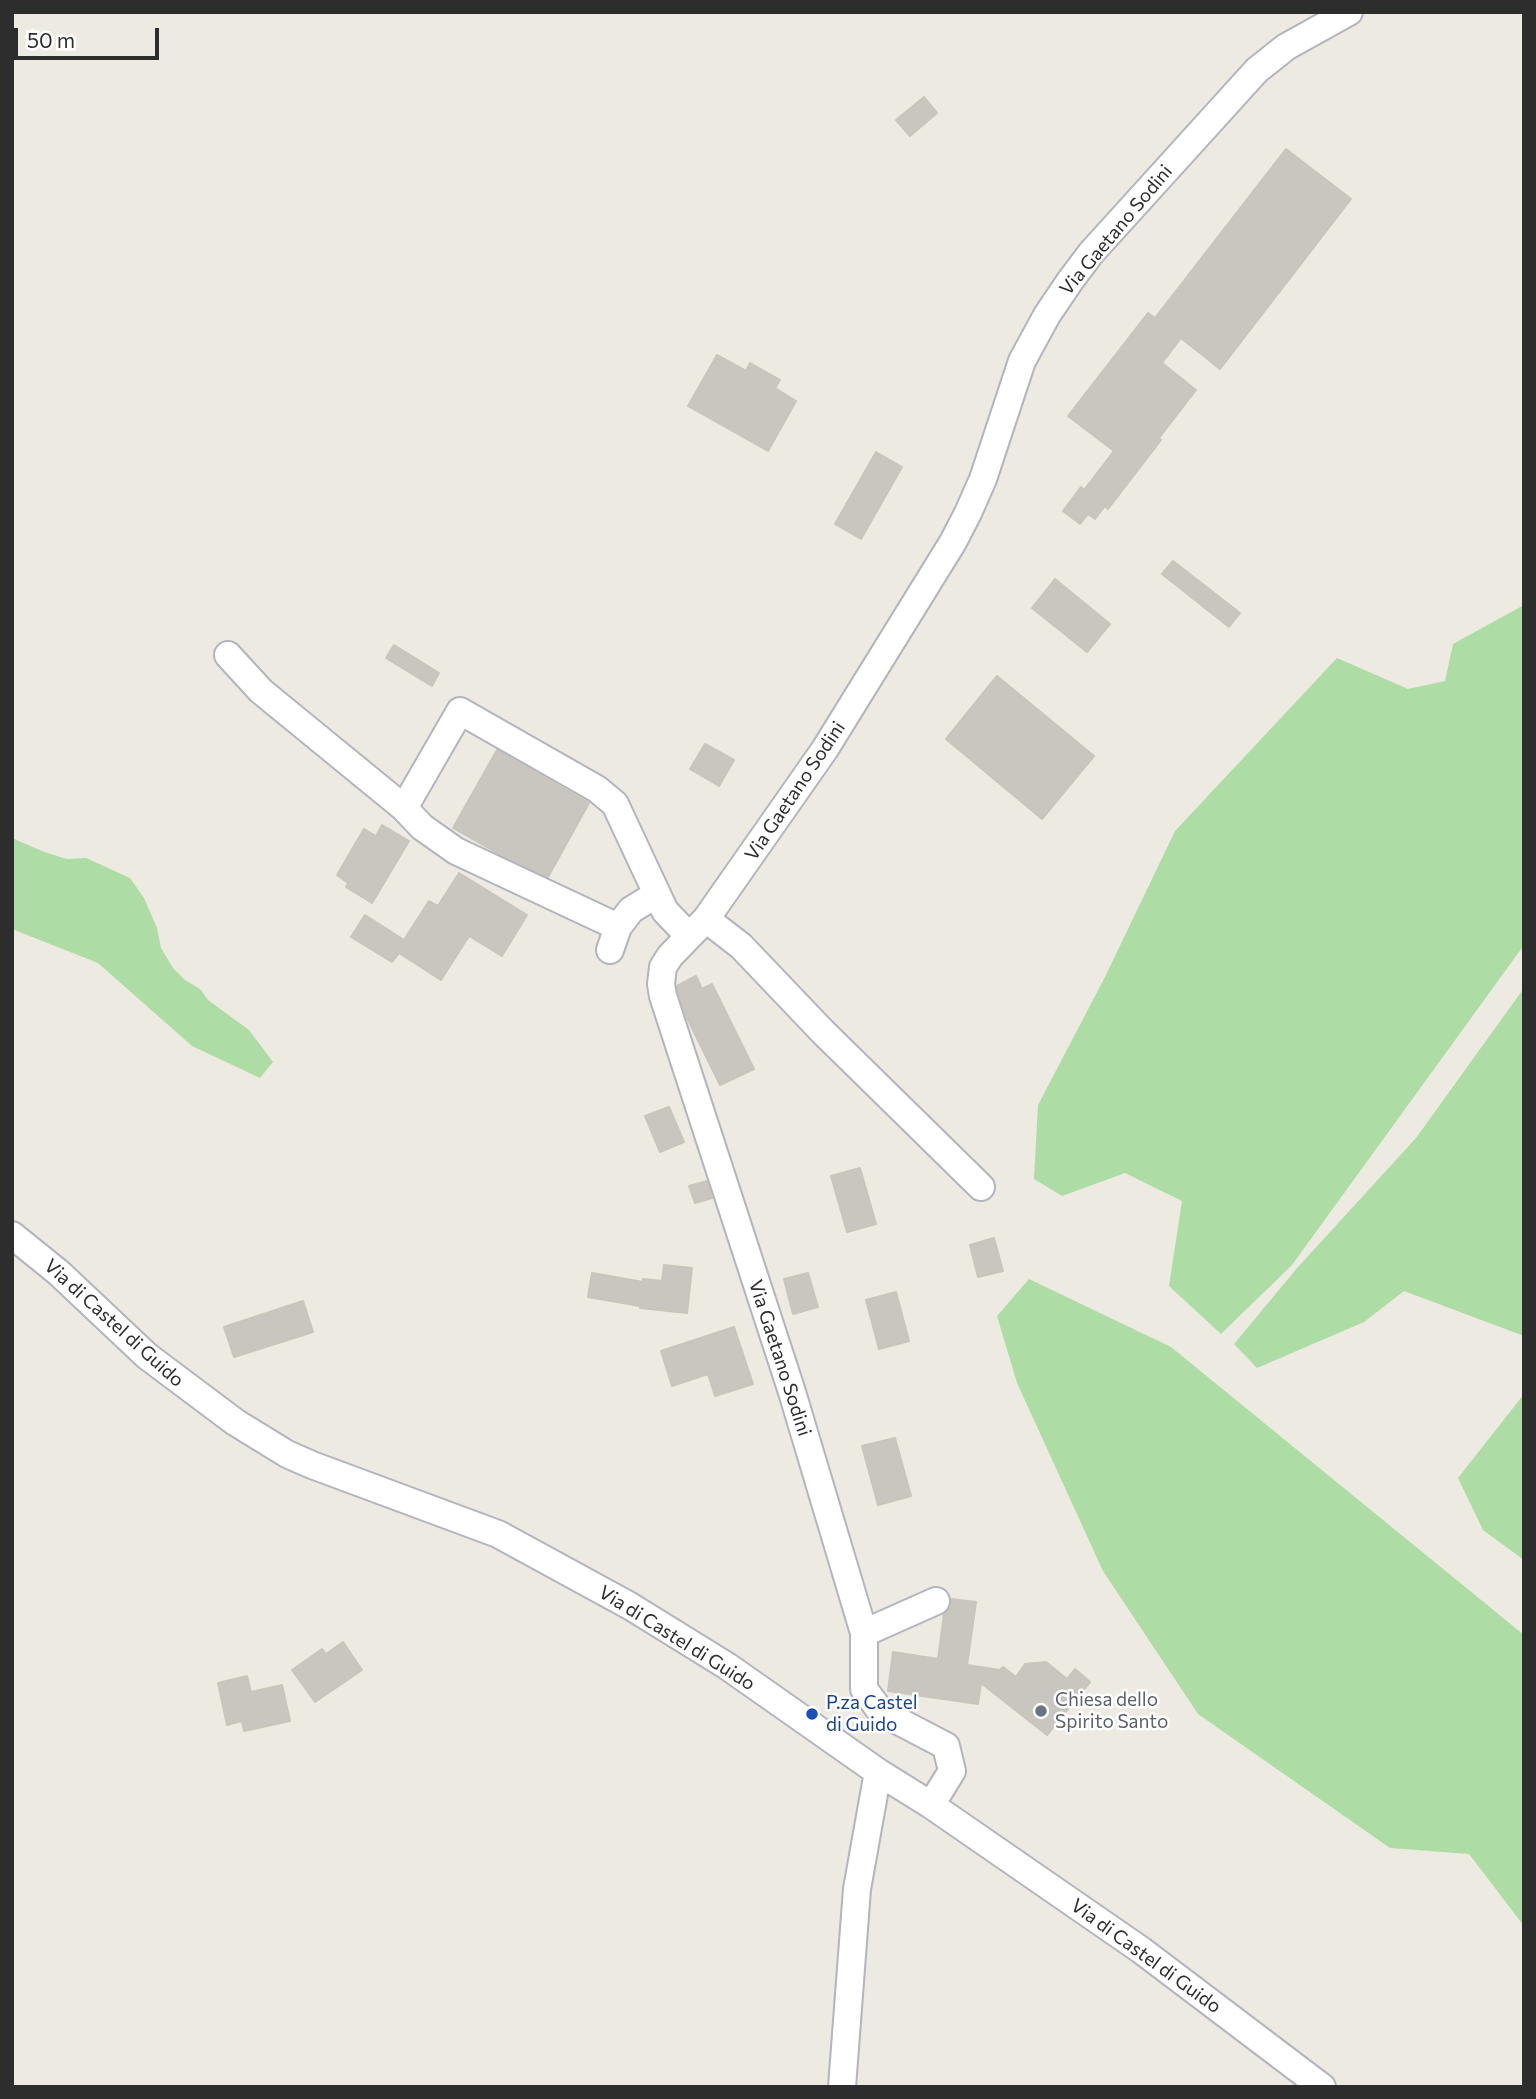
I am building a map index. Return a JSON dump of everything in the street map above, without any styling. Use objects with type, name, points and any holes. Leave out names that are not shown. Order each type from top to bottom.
[{"type":"street","name":"Via Gaetano Sodini","points":[[932,1805],[952,1770],[946,1746],[881,1712],[864,1689],[864,1633],[792,1392],[662,992],[663,967],[698,928],[825,749],[953,542],[977,494],[1022,361],[1047,315],[1070,281],[1091,253],[1257,70],[1286,47],[1349,12]]},
{"type":"street","points":[[228,655],[261,691],[404,808],[422,827],[456,851],[614,939],[631,910],[657,894]]},
{"type":"street","points":[[404,808],[460,711],[597,789],[615,804],[665,911],[741,946],[822,1031],[981,1187]]},
{"type":"street","name":"Via di Castel di Guido","points":[[12,1235],[75,1288],[147,1356],[206,1402],[262,1440],[323,1469],[498,1534],[630,1606],[727,1666],[877,1772],[932,1805],[1141,1950],[1322,2087]]},
{"type":"street","points":[[864,1633],[936,1601]]},
{"type":"street","points":[[842,2087],[857,1889],[877,1772]]},
{"type":"green space","points":[[1524,605],[1524,945],[1292,1265],[1221,1334],[1169,1286],[1182,1201],[1125,1173],[1062,1196],[1034,1179],[1038,1105],[1105,977],[1175,831],[1337,658],[1408,689],[1445,681],[1453,644]]},
{"type":"green space","points":[[12,838],[67,859],[86,858],[130,878],[144,898],[157,928],[161,948],[173,968],[185,980],[200,989],[208,1000],[249,1030],[273,1062],[260,1078],[192,1046],[98,963],[12,929]]},
{"type":"green space","points":[[1524,988],[1524,1336],[1404,1291],[1364,1322],[1257,1368],[1234,1344],[1298,1267],[1416,1138]]},
{"type":"green space","points":[[1029,1279],[1171,1347],[1524,1635],[1524,1926],[1469,1854],[1390,1848],[1198,1714],[1103,1571],[1017,1383],[997,1316]]},
{"type":"green space","points":[[1524,1394],[1524,1560],[1483,1530],[1458,1478]]},
{"type":"building","points":[[924,97],[937,113],[910,136],[896,120]]},
{"type":"building","points":[[1286,149],[1351,199],[1220,369],[1181,338],[1162,363],[1196,390],[1108,509],[1105,506],[1095,519],[1088,514],[1080,524],[1063,511],[1081,487],[1084,490],[1114,451],[1068,416],[1148,313],[1155,318]]},
{"type":"building","points":[[717,355],[746,371],[750,363],[780,380],[775,388],[796,401],[768,451],[688,406]]},
{"type":"building","points":[[876,452],[902,467],[861,539],[835,524]]},
{"type":"building","points":[[1173,561],[1240,613],[1229,627],[1162,574]]},
{"type":"building","points":[[1055,579],[1110,624],[1087,652],[1032,608]]},
{"type":"building","points":[[394,645],[439,673],[432,686],[386,658]]},
{"type":"building","points":[[997,676],[1094,756],[1042,819],[946,739]]},
{"type":"building","points":[[705,744],[734,760],[719,786],[690,769]]},
{"type":"building","points":[[497,750],[589,803],[548,877],[453,828]]},
{"type":"building","points":[[382,825],[409,841],[372,903],[346,887],[348,883],[337,875],[364,829],[376,836]]},
{"type":"building","points":[[459,873],[527,915],[502,956],[469,936],[441,980],[399,953],[392,962],[351,937],[365,915],[404,940],[429,901],[438,906]]},
{"type":"building","points":[[696,976],[702,989],[712,984],[754,1069],[720,1085],[687,1018],[678,992],[677,986]]},
{"type":"building","points":[[669,1107],[684,1142],[660,1152],[645,1116]]},
{"type":"building","points":[[860,1168],[876,1224],[847,1232],[831,1176]]},
{"type":"building","points":[[707,1181],[712,1198],[695,1203],[689,1186]]},
{"type":"building","points":[[994,1238],[1003,1271],[978,1277],[970,1245]]},
{"type":"building","points":[[664,1265],[692,1268],[687,1313],[640,1308],[588,1297],[592,1273],[643,1282],[643,1279],[662,1281]]},
{"type":"building","points":[[808,1273],[818,1307],[793,1314],[784,1279]]},
{"type":"building","points":[[896,1292],[909,1341],[879,1349],[866,1300]]},
{"type":"building","points":[[303,1301],[313,1332],[234,1357],[224,1327]]},
{"type":"building","points":[[734,1327],[753,1384],[715,1396],[708,1374],[672,1386],[661,1351]]},
{"type":"building","points":[[895,1438],[911,1496],[878,1505],[862,1446]]},
{"type":"building","points":[[951,1599],[976,1602],[967,1665],[1000,1670],[1003,1667],[1016,1677],[1025,1664],[1046,1662],[1067,1679],[1075,1669],[1090,1682],[1047,1735],[981,1683],[978,1704],[888,1691],[893,1652],[938,1659],[944,1614],[949,1610]]},
{"type":"building","points":[[343,1642],[362,1670],[315,1702],[292,1670],[322,1649],[326,1654]]},
{"type":"building","points":[[247,1676],[251,1692],[282,1685],[290,1721],[244,1731],[242,1721],[227,1725],[218,1683]]},
{"type":"place","name":"Chiesa dello Spirito Santo","points":[[1041,1711]]},
{"type":"place","name":"P.za Castel di Guido","points":[[812,1714]]}]
